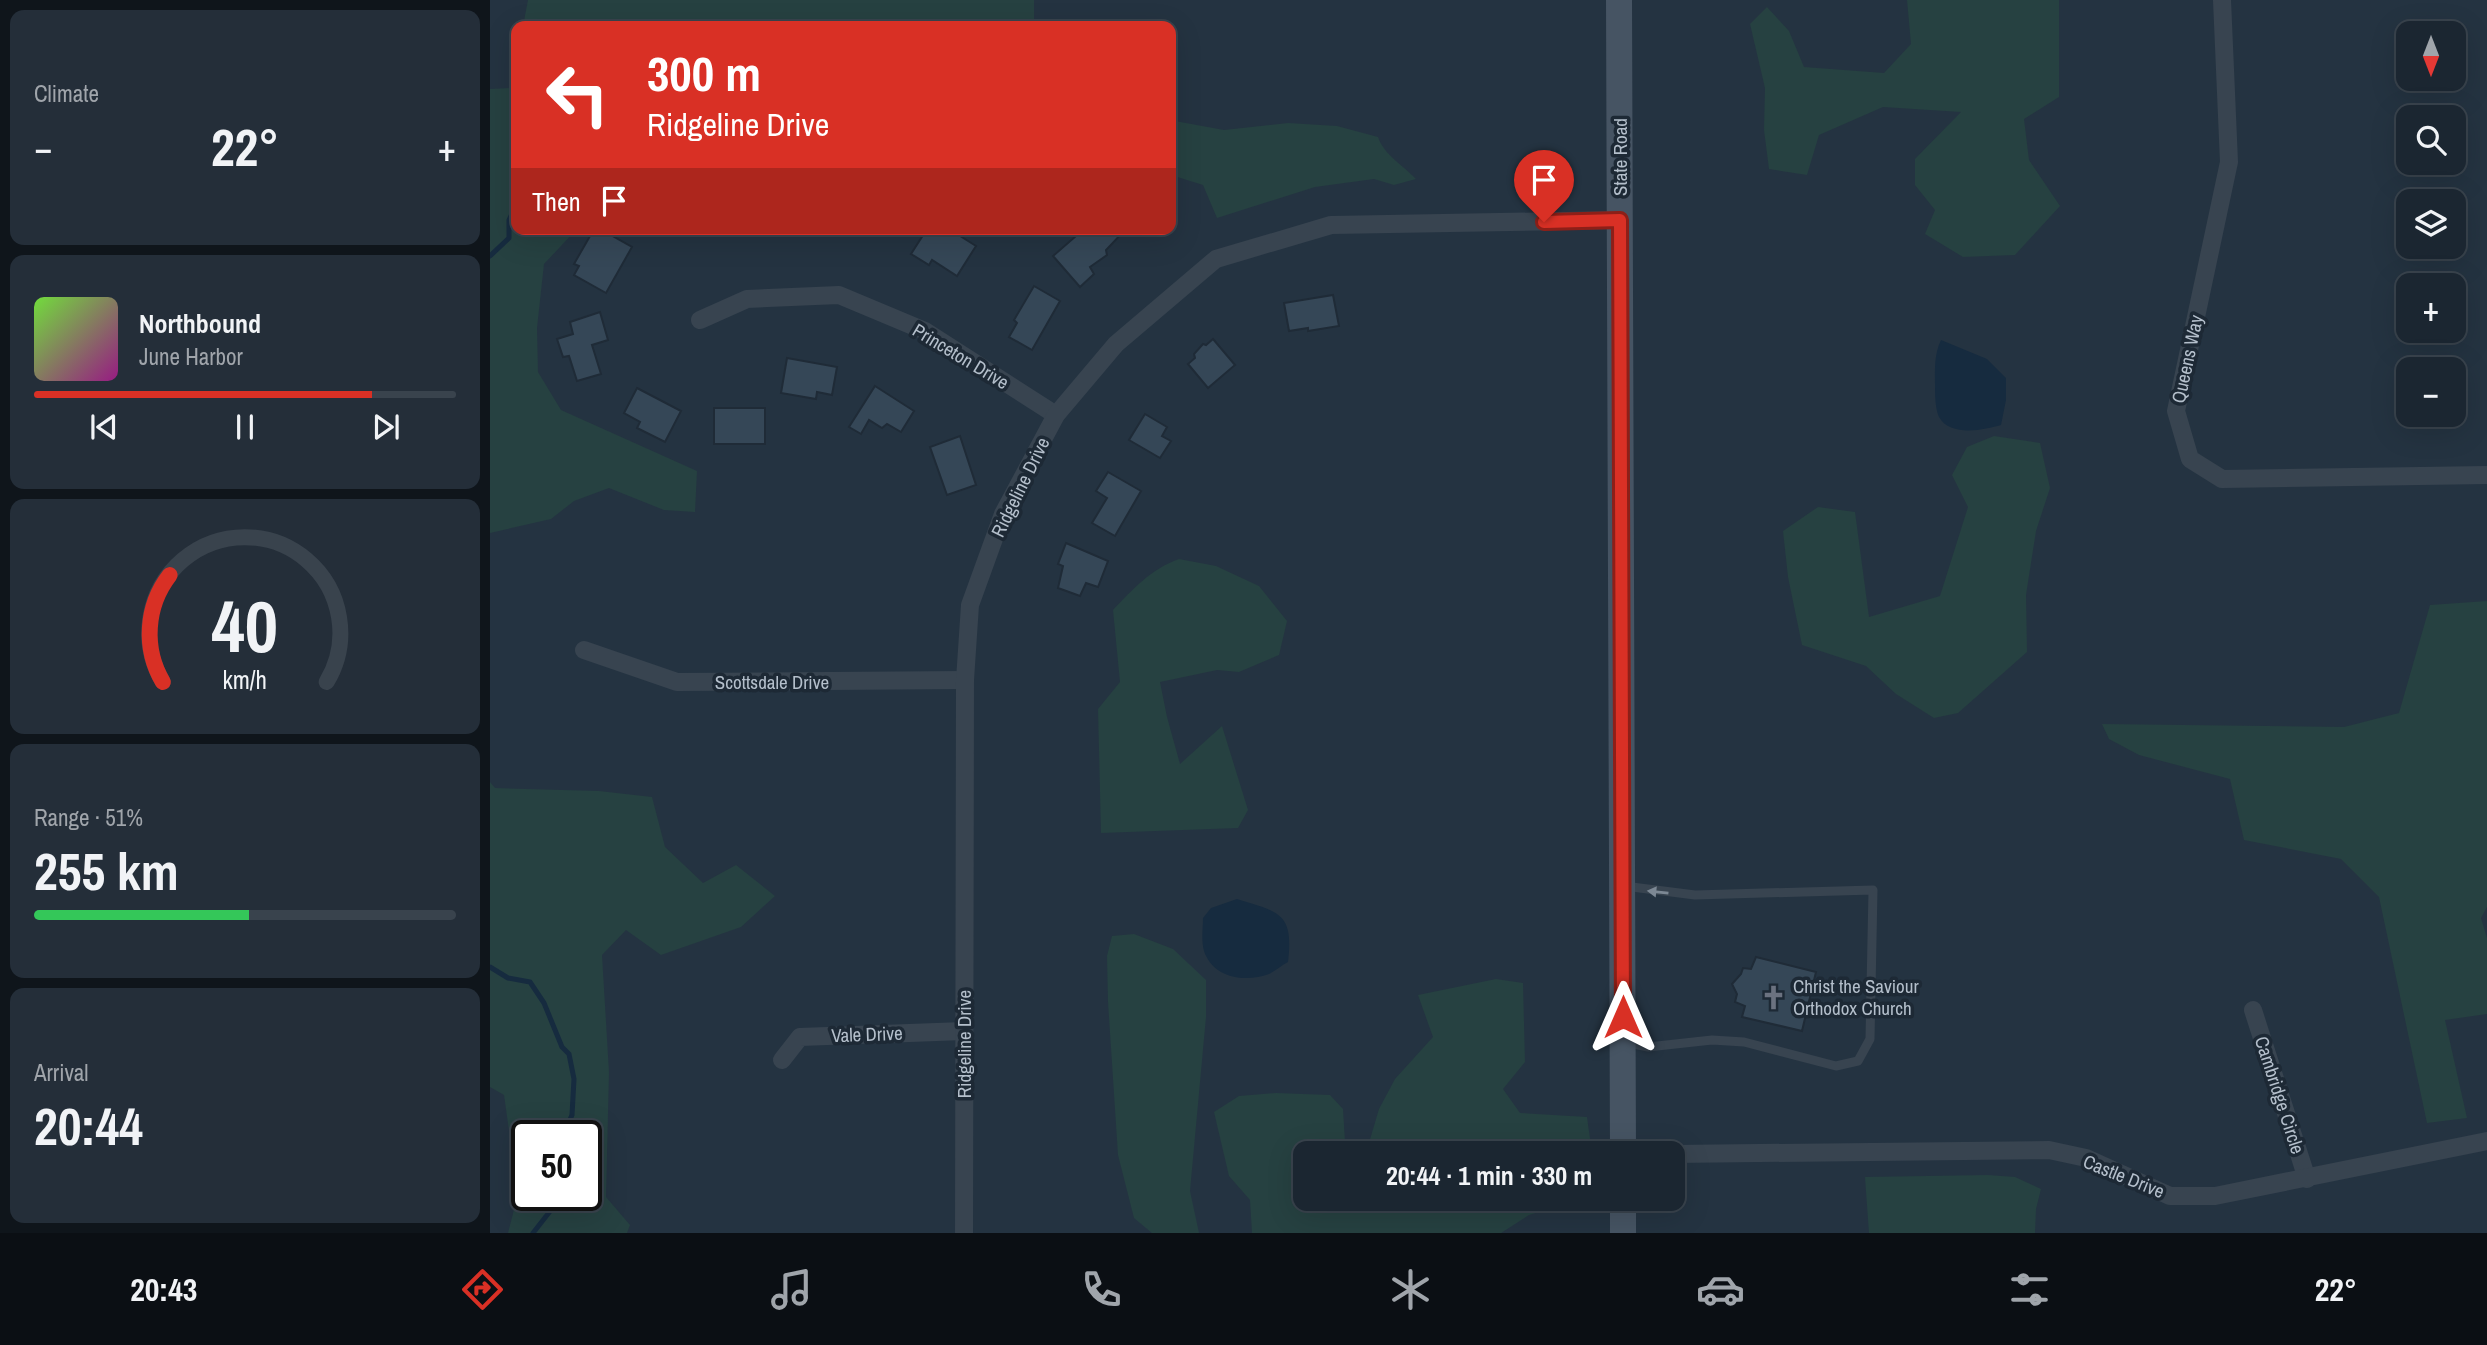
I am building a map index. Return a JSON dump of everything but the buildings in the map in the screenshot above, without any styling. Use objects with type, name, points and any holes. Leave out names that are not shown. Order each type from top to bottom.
[{"type":"main road","name":"State Road","points":[[1619,0],[1623,1141]]},
{"type":"main road","points":[[1623,1211],[1623,1233]]},
{"type":"street","name":"Queens Way","points":[[2222,0],[2229,162],[2176,411],[2190,459],[2222,479],[2487,475]]},
{"type":"street","name":"Ridgeline Drive","points":[[964,1233],[965,680],[970,606],[1003,514],[1056,415],[1116,344],[1216,259],[1331,225],[1620,220]]},
{"type":"street","name":"Princeton Drive","points":[[700,320],[747,299],[839,295],[925,331],[1056,415]]},
{"type":"street","name":"Scottsdale Drive","points":[[584,650],[677,682],[965,680]]},
{"type":"street","name":"Cambridge Circle","points":[[2253,1010],[2307,1179]]},
{"type":"street","name":"Vale Drive","points":[[782,1060],[800,1037],[964,1031]]},
{"type":"street","name":"Castle Drive","points":[[1685,1154],[2049,1150],[2086,1158],[2170,1196],[2215,1196],[2487,1141]]},
{"type":"lane","points":[[1622,886],[1695,895],[1873,890],[1870,1039],[1858,1061],[1836,1066],[1744,1042],[1712,1040],[1648,1047],[1623,1042]]},
{"type":"green space","points":[[528,0],[1034,0],[1034,21],[524,21]]},
{"type":"green space","points":[[1907,0],[2059,0],[2059,97],[2024,119],[2029,160],[2060,206],[2015,255],[1963,257],[1925,234],[1935,210],[1915,185],[1915,159],[1961,112],[1883,107],[1819,135],[1807,175],[1769,169],[1764,130],[1765,88],[1750,24],[1767,7],[1789,31],[1804,67],[1884,73],[1911,44]]},
{"type":"green space","points":[[511,88],[511,235],[571,235],[544,264],[537,328],[538,372],[561,410],[697,471],[695,512],[664,510],[609,488],[574,501],[551,519],[490,533],[490,89]]},
{"type":"green space","points":[[1176,121],[1224,130],[1288,123],[1337,126],[1378,137],[1389,155],[1416,179],[1394,185],[1374,179],[1315,187],[1217,218],[1203,185],[1176,177]]},
{"type":"green space","points":[[1994,436],[2040,443],[2050,488],[2036,531],[2026,595],[2027,652],[1958,713],[1934,718],[1896,694],[1866,666],[1802,645],[1788,577],[1783,531],[1818,507],[1855,512],[1869,617],[1940,596],[1968,507],[1952,475],[1967,447]]},
{"type":"green space","points":[[1179,559],[1216,566],[1259,586],[1287,621],[1279,655],[1239,672],[1217,670],[1160,682],[1180,764],[1222,726],[1248,810],[1238,828],[1101,833],[1098,709],[1120,682],[1113,610],[1151,574]]},
{"type":"green space","points":[[2487,601],[2487,907],[2481,918],[2487,938],[2487,1014],[2445,1020],[2467,1118],[2427,1123],[2379,897],[2341,859],[2244,840],[2230,779],[2139,755],[2109,739],[2102,724],[2344,727],[2399,713],[2430,605]]},
{"type":"green space","points":[[490,782],[495,788],[599,791],[652,797],[665,847],[703,883],[736,865],[775,896],[741,927],[661,955],[626,930],[602,955],[609,1072],[606,1197],[630,1225],[627,1233],[508,1233],[514,1211],[602,1211],[602,1120],[511,1120],[511,1144],[504,1095],[490,1087]]},
{"type":"green space","points":[[1134,934],[1173,949],[1206,980],[1206,1017],[1190,1191],[1199,1233],[1152,1233],[1134,1218],[1118,1155],[1107,956],[1112,936]]},
{"type":"green space","points":[[1496,979],[1523,983],[1525,1062],[1503,1089],[1520,1113],[1587,1117],[1590,1141],[1370,1141],[1379,1109],[1395,1079],[1433,1037],[1418,995]]},
{"type":"green space","points":[[1276,1093],[1330,1095],[1343,1109],[1345,1141],[1293,1141],[1293,1211],[1542,1211],[1529,1215],[1501,1233],[1252,1233],[1250,1200],[1229,1176],[1214,1112],[1239,1096]]},
{"type":"green space","points":[[1865,1177],[2015,1177],[2041,1189],[2036,1209],[2035,1233],[1869,1233]]},
{"type":"water","points":[[1941,340],[1987,359],[2006,378],[2006,400],[2001,425],[1986,429],[1959,430],[1944,423],[1939,417],[1935,401],[1935,367]]},
{"type":"water","points":[[1237,899],[1264,907],[1286,924],[1288,962],[1269,974],[1240,978],[1222,973],[1208,960],[1204,951],[1203,918],[1211,908]]},
{"type":"waterway","points":[[490,256],[509,238],[511,216]]},
{"type":"waterway","points":[[490,967],[508,978],[530,982],[544,1003],[562,1047],[569,1054],[574,1079],[570,1120]]},
{"type":"waterway","points":[[533,1233],[550,1211]]},
{"type":"place","name":"Christ the Saviour Orthodox Church","points":[[1773,997]]},
{"type":"route","points":[[1544,222],[1620,220],[1623,1017]]}]
